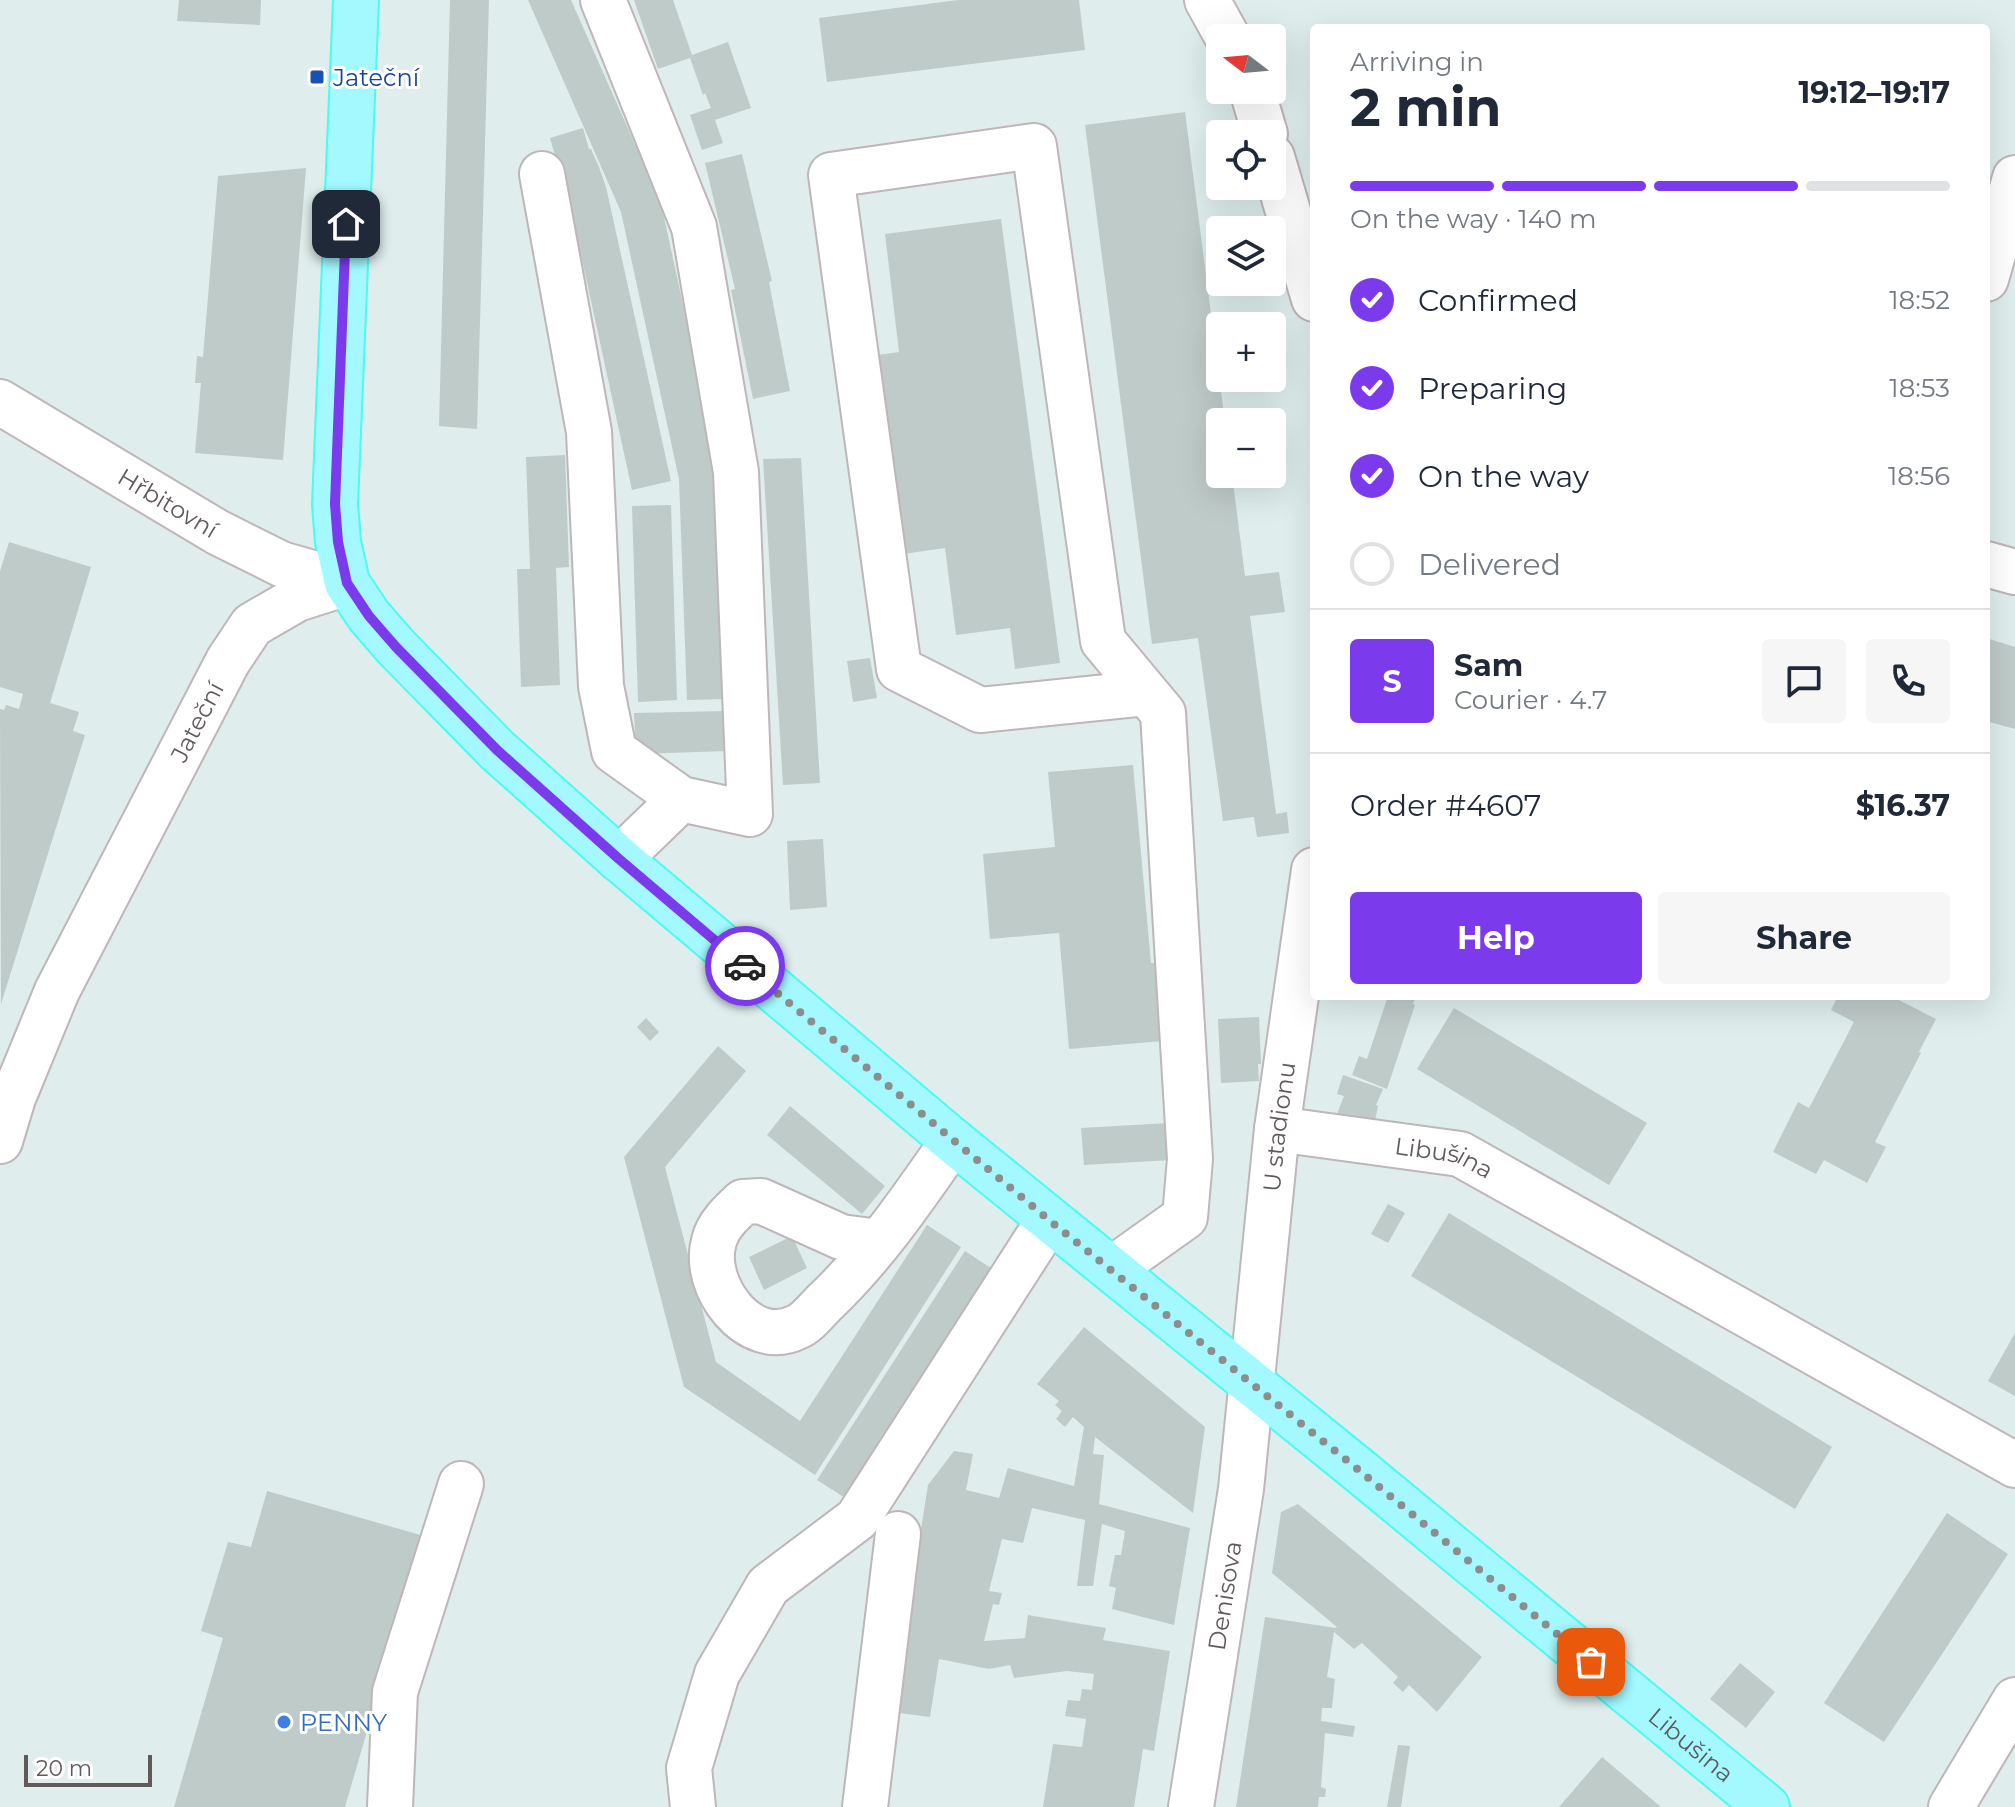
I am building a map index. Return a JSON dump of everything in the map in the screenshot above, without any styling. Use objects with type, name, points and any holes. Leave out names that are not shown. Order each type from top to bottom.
[{"type":"main road","points":[[347,583],[338,542],[335,504],[356,0]]},
{"type":"main road","name":"Libušina","points":[[347,583],[369,616],[497,750],[619,859],[953,1141],[1767,1807]]},
{"type":"street","points":[[542,174],[589,432],[601,686],[614,751],[681,799],[750,814],[736,472],[694,227],[603,0]]},
{"type":"street","points":[[1207,0],[1220,24]]},
{"type":"street","points":[[1112,1269],[1185,1217],[1190,1159],[1163,713],[1103,641],[1034,146],[831,175],[899,669],[980,710],[1146,693]]},
{"type":"street","points":[[1990,265],[2015,178]]},
{"type":"street","points":[[1285,200],[1310,285]]},
{"type":"street","name":"Hřbitovní","points":[[0,402],[217,532],[281,564],[347,583]]},
{"type":"street","points":[[1990,565],[2015,572]]},
{"type":"street","name":"Jateční","points":[[0,1141],[13,1098],[57,991],[228,661],[252,625],[297,599],[347,583]]},
{"type":"street","points":[[619,859],[681,799]]},
{"type":"street","name":"U stadionu","points":[[1253,1384],[1277,1129],[1310,898]]},
{"type":"street","name":"Libušina","points":[[1277,1129],[1460,1154],[2015,1465]]},
{"type":"street","points":[[879,1242],[953,1141]]},
{"type":"street","points":[[693,1807],[689,1768],[717,1674],[768,1586],[857,1519],[1049,1220]]},
{"type":"street","name":"Denisova","points":[[1191,1807],[1241,1489],[1253,1384]]},
{"type":"street","points":[[390,1807],[395,1692],[461,1484]]},
{"type":"street","points":[[865,1807],[898,1534]]},
{"type":"street","points":[[1951,1807],[2015,1700]]},
{"type":"building","points":[[179,0],[261,0],[260,25],[177,21]]},
{"type":"building","points":[[450,0],[489,0],[477,429],[439,426]]},
{"type":"building","points":[[528,0],[571,0],[661,203],[719,471],[727,699],[687,700],[679,479],[621,212]]},
{"type":"building","points":[[634,0],[673,0],[692,55],[728,42],[751,108],[715,120],[723,143],[702,150],[690,115],[711,108],[690,58],[658,69]]},
{"type":"building","points":[[958,0],[1079,0],[1085,50],[827,82],[819,18]]},
{"type":"building","points":[[1185,112],[1206,275],[1206,296],[1209,296],[1211,312],[1206,312],[1206,392],[1221,392],[1223,408],[1206,408],[1206,488],[1234,488],[1245,576],[1279,572],[1285,612],[1250,616],[1276,814],[1287,812],[1289,833],[1257,837],[1254,817],[1223,821],[1198,638],[1152,644],[1085,125]]},
{"type":"building","points":[[583,128],[606,187],[671,481],[632,490],[560,158],[556,159],[550,138]]},
{"type":"building","points":[[742,154],[772,281],[769,282],[790,391],[753,399],[731,290],[735,289],[705,163]]},
{"type":"building","points":[[306,168],[283,460],[195,453],[201,383],[195,383],[197,356],[203,357],[218,176]]},
{"type":"building","points":[[1001,219],[1060,663],[1015,669],[1010,628],[956,635],[945,548],[896,555],[870,356],[899,352],[885,234]]},
{"type":"building","points":[[565,455],[569,567],[556,568],[560,685],[521,687],[517,569],[530,569],[526,457]]},
{"type":"building","points":[[801,458],[820,783],[783,785],[763,459]]},
{"type":"building","points":[[671,505],[677,700],[638,702],[632,506]]},
{"type":"building","points":[[9,542],[91,567],[50,703],[79,712],[73,731],[85,735],[1,1004],[0,709],[4,710],[6,705],[19,709],[23,694],[0,687],[0,571]]},
{"type":"building","points":[[1990,639],[2015,647],[2015,729],[1990,722]]},
{"type":"building","points":[[870,658],[877,698],[853,702],[847,661]]},
{"type":"building","points":[[726,711],[728,751],[636,754],[634,713]]},
{"type":"building","points":[[1133,765],[1151,963],[1155,963],[1163,1041],[1069,1049],[1059,933],[990,939],[983,854],[1055,847],[1048,772]]},
{"type":"building","points":[[823,839],[827,907],[790,910],[787,841]]},
{"type":"building","points":[[1387,1000],[1414,1000],[1387,1089],[1352,1075],[1359,1056],[1367,1059]]},
{"type":"building","points":[[1836,1000],[1899,1000],[1936,1019],[1875,1142],[1886,1147],[1867,1183],[1824,1160],[1816,1174],[1773,1152],[1798,1102],[1809,1108],[1854,1022],[1831,1010]]},
{"type":"building","points":[[1454,1008],[1647,1123],[1609,1185],[1417,1069]]},
{"type":"building","points":[[1259,1017],[1259,1081],[1221,1083],[1218,1019]]},
{"type":"building","points":[[646,1018],[659,1032],[650,1041],[637,1027]]},
{"type":"building","points":[[718,1046],[746,1071],[665,1167],[716,1362],[800,1421],[927,1225],[961,1247],[815,1475],[684,1387],[624,1157]]},
{"type":"building","points":[[1343,1075],[1383,1089],[1376,1105],[1374,1125],[1337,1114],[1344,1096],[1337,1094]]},
{"type":"building","points":[[790,1106],[885,1186],[862,1214],[767,1135]]},
{"type":"building","points":[[1169,1123],[1172,1160],[1084,1165],[1081,1128]]},
{"type":"building","points":[[1388,1204],[1405,1213],[1388,1243],[1371,1234]]},
{"type":"building","points":[[1449,1213],[1832,1447],[1795,1509],[1411,1276]]},
{"type":"building","points":[[792,1236],[807,1268],[764,1290],[749,1257]]},
{"type":"building","points":[[965,1251],[997,1272],[850,1501],[817,1480]]},
{"type":"building","points":[[1084,1327],[1205,1427],[1193,1513],[1095,1437],[1093,1454],[1104,1455],[1099,1504],[1190,1528],[1174,1625],[1112,1609],[1116,1588],[1109,1586],[1115,1555],[1121,1555],[1125,1531],[1102,1524],[1093,1586],[1077,1586],[1085,1520],[1032,1508],[1023,1543],[1002,1539],[989,1591],[1002,1593],[999,1605],[993,1604],[984,1641],[1025,1638],[1028,1615],[1106,1628],[1103,1640],[1170,1651],[1154,1751],[1143,1749],[1134,1807],[1043,1807],[1053,1744],[1082,1747],[1086,1719],[1065,1716],[1068,1700],[1080,1701],[1082,1689],[1092,1690],[1094,1674],[1067,1671],[1014,1678],[1010,1665],[989,1669],[939,1659],[930,1717],[892,1712],[928,1485],[954,1451],[973,1454],[966,1490],[999,1498],[1008,1468],[1074,1486],[1084,1427],[1073,1417],[1065,1427],[1056,1419],[1062,1411],[1055,1405],[1059,1401],[1037,1384]]},
{"type":"building","points":[[2015,1333],[2015,1396],[1988,1381]]},
{"type":"building","name":"PENNY","points":[[267,1491],[424,1536],[345,1807],[174,1807],[223,1638],[201,1631],[228,1542],[251,1547]]},
{"type":"building","points":[[1298,1504],[1482,1657],[1437,1712],[1409,1685],[1403,1692],[1393,1683],[1398,1677],[1362,1643],[1354,1649],[1334,1632],[1327,1677],[1335,1679],[1332,1708],[1322,1708],[1321,1721],[1355,1726],[1353,1737],[1325,1733],[1321,1787],[1326,1789],[1325,1797],[1319,1797],[1318,1807],[1236,1807],[1265,1617],[1337,1627],[1272,1573],[1281,1512]]},
{"type":"building","points":[[1947,1513],[2008,1554],[1884,1742],[1824,1703]]},
{"type":"building","points":[[1740,1663],[1775,1692],[1746,1728],[1710,1699]]},
{"type":"building","points":[[1398,1745],[1410,1746],[1401,1807],[1387,1807]]},
{"type":"building","points":[[1602,1757],[1661,1807],[1559,1807]]},
{"type":"way so far","points":[[745,966],[1049,1220],[1591,1662]]},
{"type":"place","name":"Jateční","points":[[317,77]]},
{"type":"place","name":"PENNY","points":[[284,1722]]},
{"type":"route","points":[[346,224],[335,504],[338,542],[347,583],[369,616],[396,647],[497,750],[745,966]]}]
